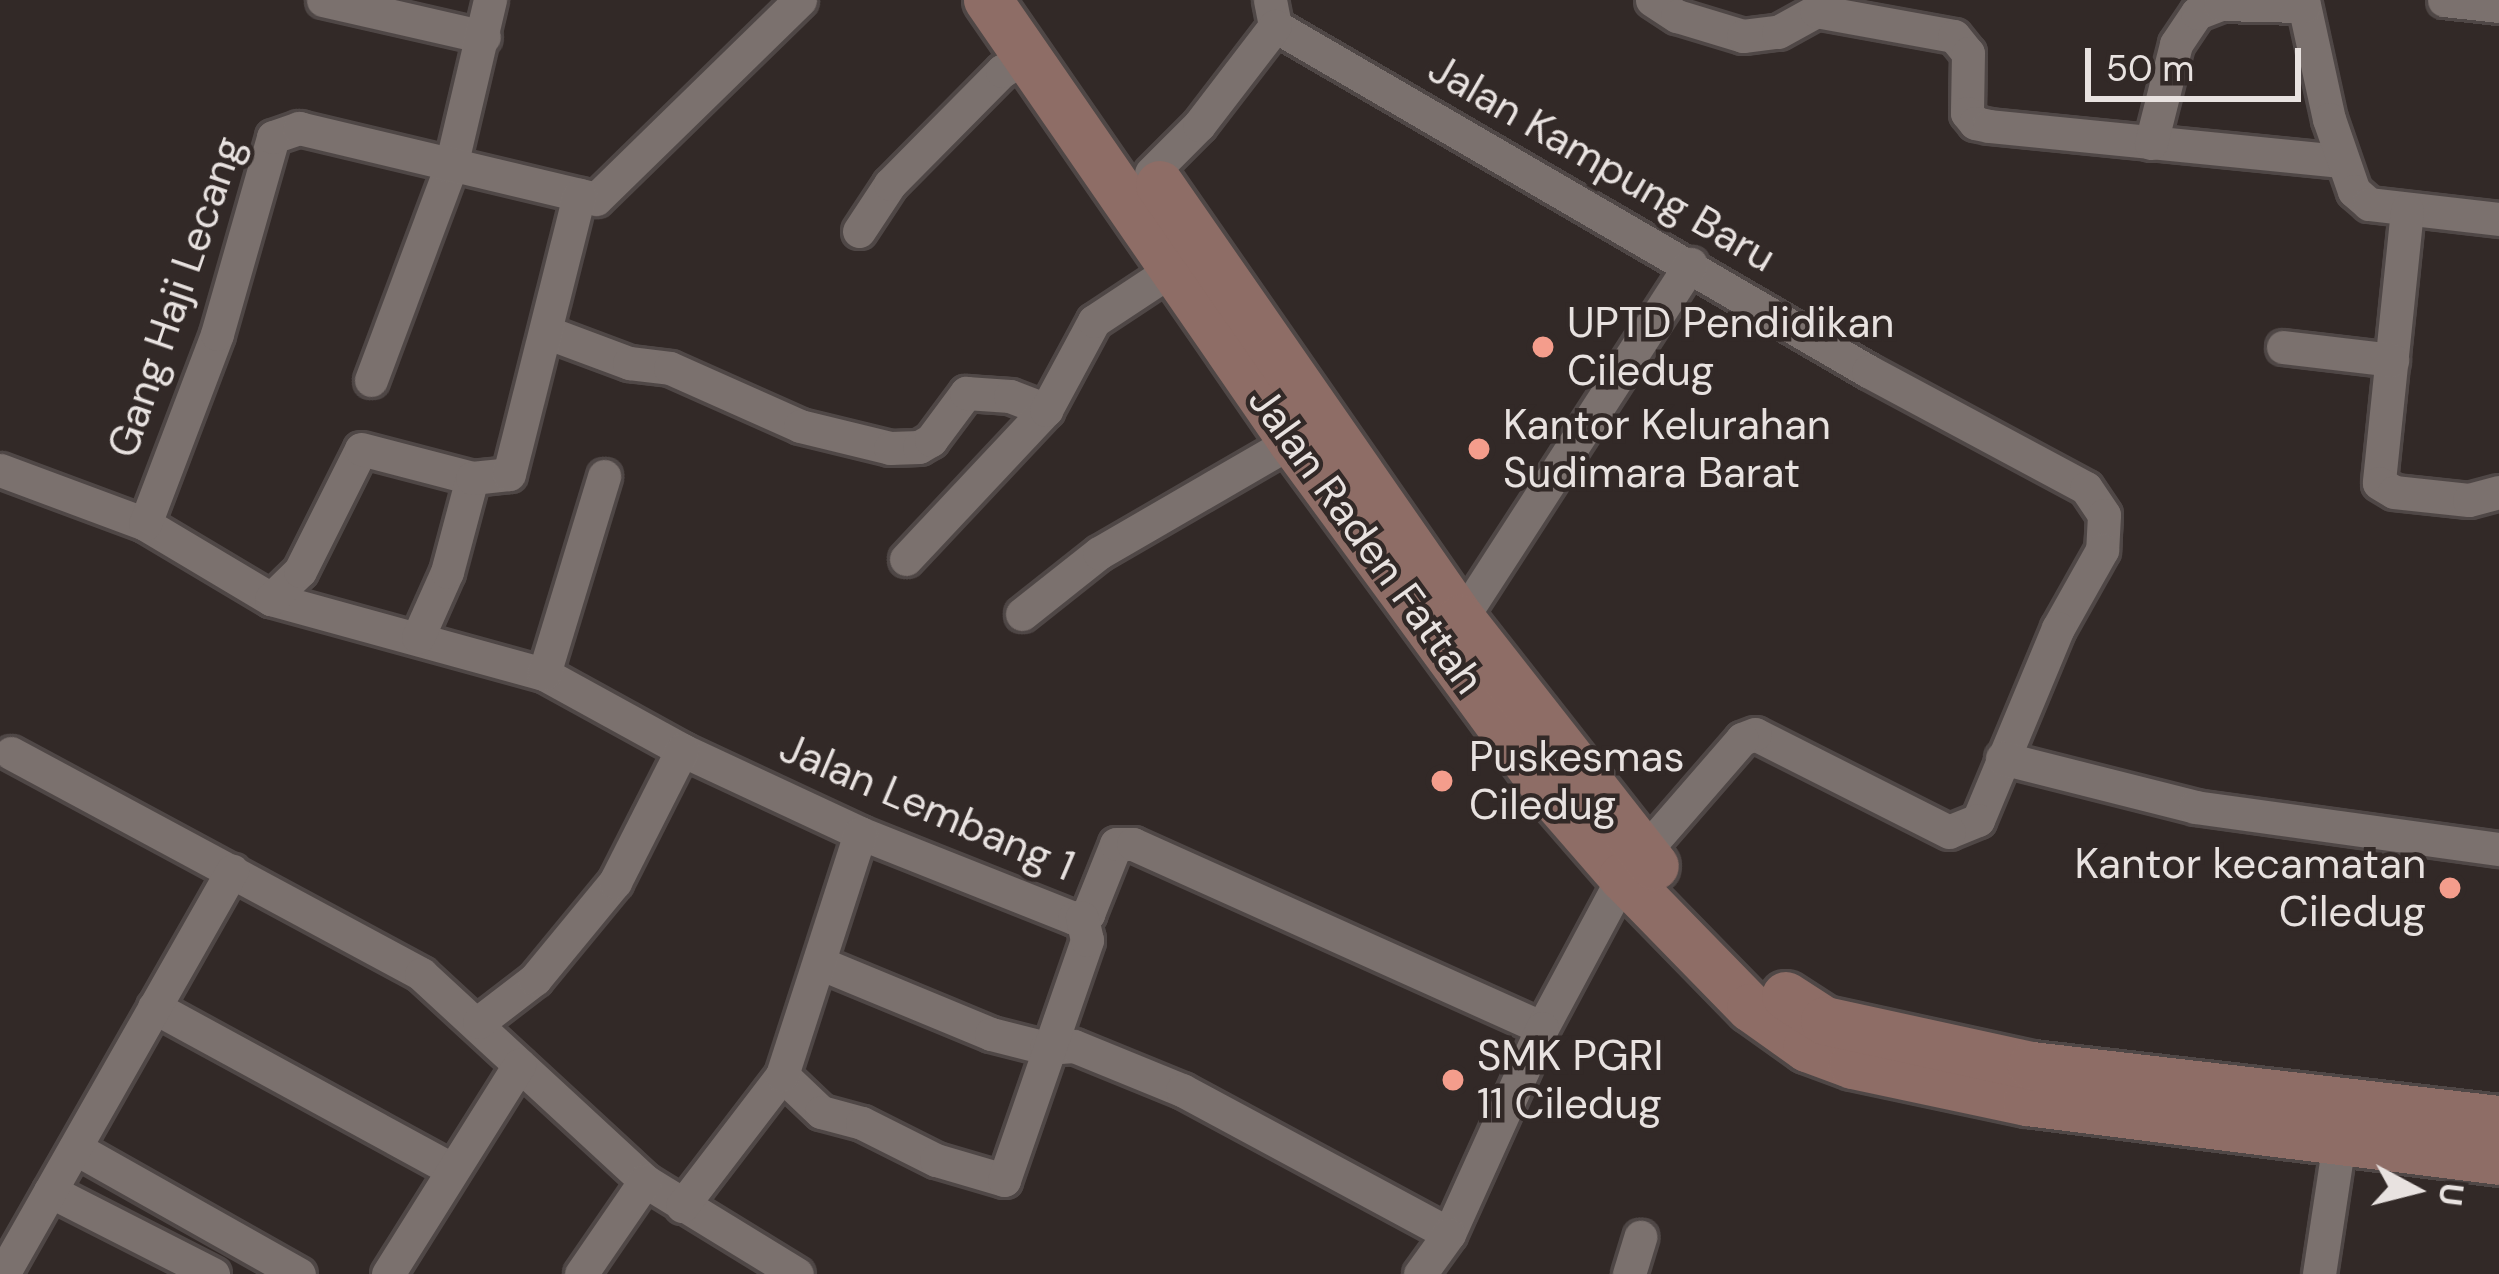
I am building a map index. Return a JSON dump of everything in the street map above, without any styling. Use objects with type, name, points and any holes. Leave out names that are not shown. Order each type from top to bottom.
[{"type":"main road","name":"Jalan Raden Fattah","points":[[988,0],[1292,441],[1549,792],[1761,974],[1825,1021],[2030,1084],[2338,1141],[2499,1161]]},
{"type":"main road","name":"Jalan Raden Fattah","points":[[1029,0],[1633,865]]},
{"type":"main road","name":"Jalan Raden Fattah","points":[[2030,1084],[2490,1112]]},
{"type":"main road","points":[[2398,1148],[2433,1175],[2499,1184]]},
{"type":"street","points":[[323,0],[484,37]]},
{"type":"street","points":[[370,380],[451,166],[490,0]]},
{"type":"street","points":[[272,598],[300,571],[361,449],[472,478],[509,474],[579,195],[596,199],[612,188],[800,0]]},
{"type":"street","points":[[1652,0],[1677,16],[1743,35],[1778,32],[1816,11],[1954,36],[1968,53],[1964,99],[1975,123],[2340,161]]},
{"type":"street","points":[[2444,0],[2499,6]]},
{"type":"street","points":[[2152,142],[2176,44],[2197,13],[2220,4],[2303,3],[2340,161],[2354,190],[2369,204],[2499,219]]},
{"type":"street","points":[[1151,173],[1199,125],[1273,13]]},
{"type":"street","name":"Jalan Kampung Baru","points":[[1273,13],[1868,371],[2086,488],[2098,501],[2106,529],[2102,550],[2058,628],[2002,758]]},
{"type":"street","points":[[859,231],[890,184],[1002,71],[1029,55]]},
{"type":"street","name":"Gang Haji Lecang","points":[[145,524],[217,334],[273,136],[299,128],[579,195]]},
{"type":"street","points":[[2407,209],[2378,468],[2384,489],[2469,500],[2499,492]]},
{"type":"street","points":[[1462,619],[1690,264]]},
{"type":"street","points":[[906,559],[1046,410],[1094,321],[1176,267]]},
{"type":"street","points":[[545,332],[629,363],[670,368],[800,426],[890,448],[919,447],[932,440],[966,393],[1010,396],[1046,410]]},
{"type":"street","points":[[2283,347],[2392,360]]},
{"type":"street","points":[[1022,614],[1099,553],[1292,441]]},
{"type":"street","name":"Jalan Lembang 1","points":[[0,470],[145,524],[272,598],[544,674],[682,750],[860,833],[1051,911],[1082,918],[1116,844],[1133,844],[1542,1028]]},
{"type":"street","points":[[544,674],[604,476]]},
{"type":"street","points":[[418,637],[447,572],[472,478]]},
{"type":"street","points":[[1426,1272],[1449,1234],[1542,1028],[1633,865],[1742,739],[1755,734],[1949,832],[1978,820],[2002,758],[2195,807],[2499,849]]},
{"type":"street","points":[[478,1022],[535,979],[615,882],[682,750]]},
{"type":"street","points":[[11,753],[421,974],[646,1181],[797,1274]]},
{"type":"street","points":[[682,1206],[782,1075],[822,964],[860,833]]},
{"type":"street","points":[[3,1274],[232,871]]},
{"type":"street","points":[[782,1075],[821,1112],[862,1123],[936,1160],[1004,1180],[1087,940],[1082,918]]},
{"type":"street","points":[[822,964],[991,1034],[1046,1048],[1074,1046],[1182,1090],[1449,1234]]},
{"type":"street","points":[[154,1007],[452,1168]]},
{"type":"street","points":[[388,1274],[519,1065]]},
{"type":"street","points":[[2319,1274],[2338,1141]]},
{"type":"street","points":[[75,1148],[299,1274]]},
{"type":"street","points":[[581,1274],[646,1181]]},
{"type":"street","points":[[50,1191],[213,1274]]},
{"type":"street","points":[[1629,1274],[1640,1237]]},
{"type":"place","name":"UPTD Pendidikan Ciledug","points":[[1543,347]]},
{"type":"place","name":"Kantor Kelurahan Sudimara Barat","points":[[1479,449]]},
{"type":"place","name":"Puskesmas Ciledug","points":[[1442,781]]},
{"type":"place","name":"Kantor kecamatan Ciledug","points":[[2450,888]]},
{"type":"place","name":"SMK PGRI 11 Ciledug","points":[[1453,1080]]}]
